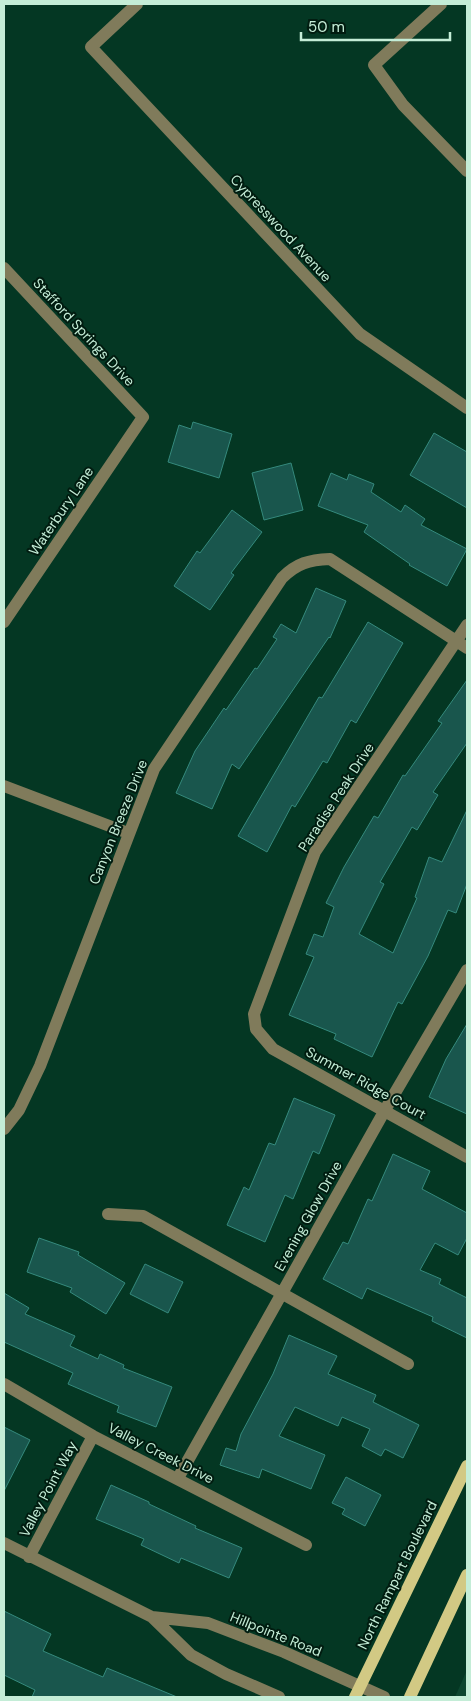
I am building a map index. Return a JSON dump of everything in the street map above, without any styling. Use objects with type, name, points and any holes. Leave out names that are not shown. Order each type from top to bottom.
[{"type":"main road","name":"North Rampart Boulevard","points":[[358,1692],[467,1466]]},
{"type":"main road","points":[[410,1697],[467,1575]]},
{"type":"street","name":"Cypresswood Avenue","points":[[137,4],[90,47],[360,334],[467,408]]},
{"type":"street","points":[[441,4],[374,65],[404,105],[467,171]]},
{"type":"street","name":"Stafford Springs Drive","points":[[4,268],[143,417]]},
{"type":"street","name":"Waterbury Lane","points":[[4,622],[143,417]]},
{"type":"street","name":"Canyon Breeze Drive","points":[[4,1129],[19,1110],[40,1066],[154,769],[282,578],[295,566],[312,560],[330,559],[462,644]]},
{"type":"street","name":"Paradise Peak Drive","points":[[256,1029],[254,1014],[315,852],[462,644],[467,625]]},
{"type":"street","points":[[4,786],[128,833]]},
{"type":"street","name":"Evening Glow Drive","points":[[178,1478],[385,1110],[467,970]]},
{"type":"street","name":"Summer Ridge Court","points":[[256,1029],[273,1048],[467,1157]]},
{"type":"street","points":[[108,1214],[143,1216],[408,1364]]},
{"type":"street","name":"Valley Creek Drive","points":[[4,1384],[93,1436],[306,1545]]},
{"type":"street","name":"Valley Point Way","points":[[29,1557],[93,1436]]},
{"type":"street","name":"Hillpointe Road","points":[[4,1543],[152,1616],[208,1623],[284,1652],[358,1692],[384,1697]]},
{"type":"street","name":"Hillpointe Road","points":[[152,1616],[191,1654],[226,1674],[279,1697]]},
{"type":"shaded area","points":[[467,1670],[467,1697],[455,1697]]},
{"type":"building","points":[[193,422],[232,434],[219,478],[168,462],[179,425],[191,429]]},
{"type":"building","points":[[434,433],[467,452],[467,508],[410,475]]},
{"type":"building","points":[[291,463],[303,510],[264,520],[252,473]]},
{"type":"building","points":[[331,473],[347,480],[349,474],[374,484],[371,492],[401,512],[405,505],[425,519],[421,525],[467,549],[447,586],[409,565],[364,532],[368,525],[318,506]]},
{"type":"building","points":[[232,510],[262,532],[231,573],[234,575],[210,610],[174,586],[197,551],[200,553]]},
{"type":"building","points":[[316,588],[346,601],[330,638],[239,769],[232,764],[212,809],[176,793],[195,751],[224,708],[226,710],[255,668],[257,669],[277,639],[273,637],[281,624],[296,633]]},
{"type":"building","points":[[368,622],[403,643],[356,723],[351,720],[327,763],[323,761],[295,807],[292,805],[267,852],[238,836],[319,697],[322,698]]},
{"type":"building","points":[[467,680],[467,743],[433,792],[438,795],[417,830],[412,827],[380,882],[384,884],[359,934],[393,953],[417,898],[415,897],[429,857],[442,862],[467,810],[467,884],[456,913],[448,910],[428,956],[402,1004],[398,1002],[372,1057],[334,1039],[336,1034],[289,1015],[314,957],[306,954],[314,934],[323,937],[334,907],[326,903],[344,867],[374,816],[378,818],[403,775],[405,776],[442,723],[438,721]]},
{"type":"building","points":[[467,1024],[467,1114],[429,1097],[446,1059]]},
{"type":"building","points":[[294,1098],[335,1115],[319,1154],[313,1151],[293,1199],[285,1195],[265,1242],[227,1225],[244,1187],[249,1190],[269,1143],[275,1145]]},
{"type":"building","points":[[393,1154],[430,1171],[422,1189],[467,1213],[467,1238],[458,1255],[435,1243],[420,1270],[441,1279],[439,1284],[467,1298],[467,1338],[432,1321],[433,1317],[367,1288],[362,1299],[323,1279],[343,1242],[348,1244],[368,1199],[372,1201]]},
{"type":"building","points":[[39,1238],[79,1252],[78,1255],[125,1283],[106,1314],[70,1292],[72,1288],[27,1272]]},
{"type":"building","points":[[145,1264],[183,1282],[168,1313],[130,1294]]},
{"type":"building","points":[[4,1293],[29,1308],[25,1314],[75,1336],[70,1346],[98,1359],[100,1354],[124,1365],[123,1368],[172,1387],[156,1427],[117,1412],[119,1406],[68,1384],[73,1373],[4,1342]]},
{"type":"building","points":[[289,1335],[337,1356],[328,1374],[376,1395],[373,1402],[419,1425],[403,1458],[385,1449],[381,1456],[362,1446],[370,1429],[342,1417],[338,1426],[295,1407],[279,1436],[325,1455],[311,1489],[262,1469],[259,1478],[220,1465],[226,1448],[236,1451],[241,1434],[273,1374]]},
{"type":"building","points":[[4,1427],[30,1440],[4,1491]]},
{"type":"building","points":[[346,1477],[381,1495],[365,1526],[342,1514],[345,1509],[332,1503]]},
{"type":"building","points":[[111,1485],[196,1526],[195,1528],[242,1548],[229,1578],[181,1558],[179,1563],[141,1545],[144,1539],[96,1519]]},
{"type":"building","points":[[4,1611],[51,1634],[43,1651],[103,1677],[107,1668],[177,1697],[32,1697],[35,1690],[4,1675]]}]
